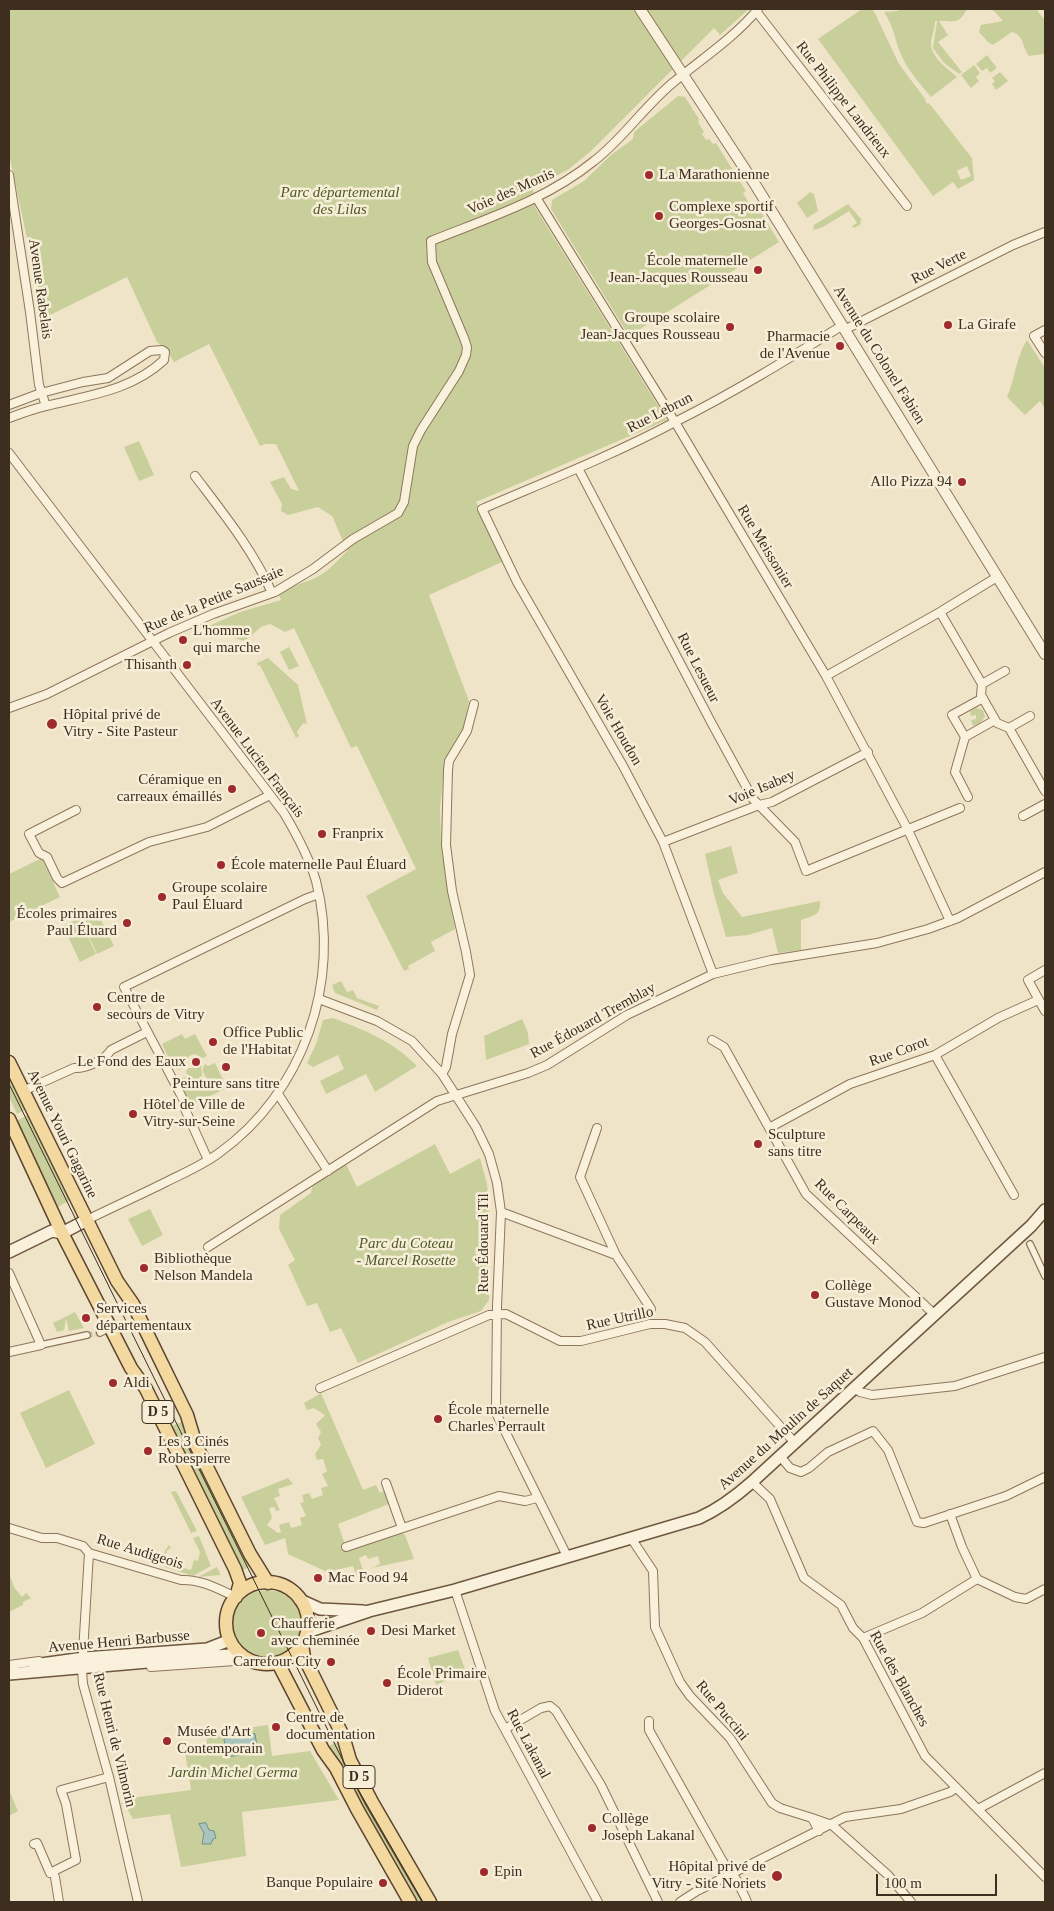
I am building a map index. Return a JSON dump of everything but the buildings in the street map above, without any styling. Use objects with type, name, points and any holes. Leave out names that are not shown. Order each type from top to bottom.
[{"type":"main road","name":"Avenue Youri Gagarine","points":[[9,1062],[87,1220]]},
{"type":"main road","name":"D 5","points":[[9,1119],[62,1232],[131,1368],[146,1389],[222,1540],[240,1583],[236,1597]]},
{"type":"main road","name":"Avenue du Moulin de Saquet","points":[[307,1632],[369,1611],[455,1590],[698,1518],[724,1505],[752,1482],[1030,1226],[1045,1210]]},
{"type":"main road","name":"Avenue du Moulin de Saquet","points":[[1030,1226],[1045,1217]]},
{"type":"main road","points":[[9,1252],[52,1231],[62,1232],[87,1220]]},
{"type":"main road","name":"D 5","points":[[87,1220],[117,1281],[145,1329],[187,1415],[196,1444],[250,1554],[268,1582]]},
{"type":"main road","points":[[268,1582],[286,1587],[300,1600],[307,1615],[307,1632],[302,1645],[292,1656],[278,1663],[258,1663],[244,1657],[229,1637],[227,1615],[236,1597],[252,1585],[268,1582]]},
{"type":"main road","name":"Avenue du Moulin de Saquet","points":[[300,1600],[320,1610],[369,1611]]},
{"type":"main road","name":"Avenue Henri Barbusse","points":[[9,1669],[83,1660],[207,1649],[229,1637]]},
{"type":"main road","name":"D 5","points":[[302,1645],[304,1657],[343,1736],[350,1760],[430,1902]]},
{"type":"main road","name":"Avenue Henri Barbusse","points":[[9,1674],[83,1660],[244,1657]]},
{"type":"main road","name":"D 5","points":[[278,1663],[321,1746],[336,1768],[410,1902]]},
{"type":"street","name":"Avenue du Colonel Fabien","points":[[640,9],[756,186],[1045,654]]},
{"type":"street","name":"Voie des Monis","points":[[431,241],[537,199],[568,182],[596,160],[673,82],[757,10]]},
{"type":"street","name":"Rue Philippe Landrieux","points":[[757,10],[907,206]]},
{"type":"street","name":"Avenue Rabelais","points":[[9,175],[41,393],[46,406]]},
{"type":"street","name":"Rue Meissonier","points":[[537,199],[675,422],[826,676],[908,830],[950,921]]},
{"type":"street","name":"Rue Verte","points":[[844,327],[1013,245],[1045,232]]},
{"type":"street","name":"Rue de la Petite Saussaie","points":[[9,708],[47,694],[152,641],[213,614],[272,593],[314,568],[353,539],[398,513],[403,506],[413,446],[421,430],[459,371],[466,355],[464,338],[432,262],[431,241]]},
{"type":"street","name":"Rue Lebrun","points":[[482,509],[578,468],[675,422],[844,327]]},
{"type":"street","points":[[1045,330],[1034,336],[1045,353]]},
{"type":"street","points":[[9,405],[41,393],[83,382],[108,378],[150,351],[162,350],[165,352],[164,360],[159,365],[128,385],[46,406],[9,418]]},
{"type":"street","points":[[108,378],[114,390]]},
{"type":"street","name":"Avenue Lucien Français","points":[[9,453],[284,813],[306,855],[319,894],[322,911],[323,948],[319,999],[312,1027],[294,1067],[278,1094],[250,1128],[208,1160],[87,1220]]},
{"type":"street","name":"Rue Lesueur","points":[[578,468],[753,799],[795,842],[806,871],[908,830]]},
{"type":"street","points":[[194,476],[244,542],[266,578],[272,593]]},
{"type":"street","name":"Voie Houdon","points":[[482,509],[517,582],[623,766],[663,842],[713,974]]},
{"type":"street","points":[[826,676],[940,612],[997,577]]},
{"type":"street","points":[[940,612],[982,684],[983,698],[995,720],[997,723],[1009,728],[1045,791]]},
{"type":"street","points":[[982,684],[1005,671]]},
{"type":"street","points":[[965,737],[952,715],[983,698]]},
{"type":"street","points":[[442,1074],[446,1067],[452,1034],[470,975],[452,891],[446,845],[448,770],[449,761],[467,731],[474,704]]},
{"type":"street","points":[[1009,728],[1030,716]]},
{"type":"street","points":[[968,797],[955,772],[965,737],[995,720]]},
{"type":"street","name":"Voie Isabey","points":[[663,842],[759,805],[772,802],[868,752]]},
{"type":"street","points":[[76,810],[29,834],[38,853],[47,856],[57,878],[62,883],[149,842],[207,827],[270,796]]},
{"type":"street","points":[[1023,816],[1045,804]]},
{"type":"street","points":[[908,830],[960,808]]},
{"type":"street","name":"Rue Édouard Tremblay","points":[[208,1246],[437,1102],[454,1095],[528,1073],[547,1064],[628,1015],[713,974],[771,960],[877,943],[950,921],[1045,872]]},
{"type":"street","points":[[208,1160],[185,1108],[184,1101],[124,987],[319,894]]},
{"type":"street","points":[[1045,970],[1028,980],[1045,1011]]},
{"type":"street","name":"Rue Édouard Til","points":[[319,999],[396,1030],[418,1047],[442,1074],[476,1128],[489,1154],[498,1183],[501,1212],[496,1407],[498,1415],[533,1484],[537,1498],[567,1556]]},
{"type":"street","name":"Rue Corot","points":[[769,1128],[850,1084],[935,1055],[998,1018],[1038,1000]]},
{"type":"street","points":[[23,1091],[74,1068],[80,1068],[108,1056],[111,1050],[147,1032]]},
{"type":"street","name":"Rue Carpeaux","points":[[712,1040],[724,1047],[806,1194],[934,1314]]},
{"type":"street","points":[[935,1055],[1014,1195]]},
{"type":"street","points":[[278,1094],[328,1171]]},
{"type":"street","points":[[597,1128],[580,1177],[616,1255],[652,1309]]},
{"type":"street","points":[[501,1212],[616,1255]]},
{"type":"street","points":[[1030,1244],[1045,1276]]},
{"type":"street","points":[[9,1274],[40,1345]]},
{"type":"street","points":[[320,1388],[478,1318],[497,1314]]},
{"type":"street","name":"Rue Utrillo","points":[[497,1314],[506,1314],[560,1341],[581,1342],[650,1324],[665,1324],[685,1328],[705,1342],[795,1442]]},
{"type":"street","points":[[100,1333],[106,1330]]},
{"type":"street","points":[[9,1352],[87,1336]]},
{"type":"street","points":[[854,1388],[860,1392],[872,1395],[955,1386],[1045,1357]]},
{"type":"street","points":[[780,1456],[790,1468],[801,1472],[809,1468],[828,1452],[873,1431],[888,1450],[917,1522],[924,1522],[1006,1496],[1045,1477]]},
{"type":"street","name":"Rue des Blanches","points":[[752,1482],[770,1499],[804,1578],[841,1605],[853,1628],[863,1638],[925,1756],[1045,1877]]},
{"type":"street","points":[[386,1483],[402,1528]]},
{"type":"street","points":[[346,1547],[499,1496],[525,1501],[537,1498]]},
{"type":"street","points":[[950,1514],[962,1547],[977,1579],[1015,1597],[1026,1599],[1045,1589]]},
{"type":"street","name":"Rue Audigeois","points":[[9,1528],[42,1538],[57,1538],[75,1543],[83,1546],[89,1553],[180,1580],[192,1580],[208,1584],[236,1597]]},
{"type":"street","name":"Rue Puccini","points":[[631,1538],[652,1571],[656,1627],[680,1682],[690,1696],[730,1738],[772,1803],[780,1808],[832,1825]]},
{"type":"street","name":"Rue Henri de Vilmorin","points":[[89,1553],[83,1684],[109,1777],[138,1902]]},
{"type":"street","points":[[863,1638],[922,1613],[977,1579]]},
{"type":"street","name":"Rue Lakanal","points":[[455,1590],[495,1711],[598,1902]]},
{"type":"street","name":"Avenue Henri Barbusse","points":[[9,1665],[83,1660]]},
{"type":"street","points":[[505,1729],[541,1708],[550,1706],[556,1712],[601,1785],[658,1902]]},
{"type":"street","points":[[649,1721],[649,1730],[726,1869],[732,1874],[745,1898]]},
{"type":"street","points":[[978,1809],[1045,1773]]},
{"type":"street","points":[[34,1844],[37,1843],[50,1873],[76,1860],[69,1818],[61,1790],[109,1777]]},
{"type":"street","points":[[680,1902],[845,1818],[902,1809],[950,1792],[956,1788]]},
{"type":"street","points":[[812,1818],[819,1831]]},
{"type":"street","points":[[832,1825],[888,1875],[911,1902]]},
{"type":"street","points":[[55,1877],[59,1902]]},
{"type":"green space","name":"Parc départemental des Lilas","points":[[9,9],[749,9],[720,35],[714,28],[591,151],[569,169],[533,189],[535,207],[667,420],[476,502],[502,556],[502,562],[429,595],[469,701],[463,729],[445,758],[440,808],[441,843],[455,929],[431,942],[435,951],[408,966],[409,969],[404,971],[366,896],[416,869],[357,746],[351,748],[294,628],[285,632],[270,624],[261,627],[245,641],[233,636],[233,631],[229,626],[209,626],[240,612],[281,600],[278,593],[323,574],[347,551],[332,516],[318,507],[288,515],[281,511],[282,504],[270,482],[284,477],[291,489],[299,491],[276,444],[260,446],[209,344],[174,362],[167,351],[157,342],[127,277],[44,318],[9,154]]},
{"type":"green space","points":[[862,9],[873,9],[899,64],[925,101],[929,103],[972,158],[974,180],[958,189],[953,182],[933,196],[818,39]],"holes":[[[967,166],[971,176],[961,180],[957,171]]]},
{"type":"green space","points":[[901,9],[967,9],[959,20],[939,21],[948,35],[938,42],[962,72],[959,74],[944,63],[933,48],[937,21],[935,21],[931,42],[933,53],[957,77],[931,97],[906,64],[884,12]]},
{"type":"green space","points":[[989,9],[1036,9],[1045,20],[1045,55],[1029,56],[1019,36],[1012,32],[993,45],[988,42],[979,32],[981,25],[1003,21],[994,11]]},
{"type":"green space","points":[[987,55],[997,68],[990,73],[987,68],[982,71],[976,64]]},
{"type":"green space","points":[[974,65],[980,73],[976,77],[979,81],[971,88],[961,75]]},
{"type":"green space","points":[[1000,72],[1008,81],[996,90],[992,84],[995,81],[992,78]]},
{"type":"green space","name":"Complexe sportif Georges-Gosnat","points":[[678,96],[685,97],[699,119],[698,122],[704,132],[702,134],[706,140],[709,139],[713,144],[716,143],[746,191],[743,193],[750,205],[756,204],[779,242],[629,336],[551,209],[552,200],[584,181],[611,155],[633,139],[634,132]]},
{"type":"green space","points":[[810,192],[814,194],[818,211],[807,218],[797,203]]},
{"type":"green space","points":[[848,204],[862,220],[860,221],[861,224],[854,228],[852,226],[857,223],[849,211],[823,227],[813,230],[814,225]]},
{"type":"green space","points":[[1027,340],[1045,368],[1045,409],[1040,401],[1025,415],[1007,397],[1020,354]]},
{"type":"green space","points":[[139,441],[154,475],[139,481],[124,447]]},
{"type":"green space","points":[[289,647],[299,666],[289,670],[280,652]]},
{"type":"green space","points":[[268,658],[298,685],[307,724],[303,723],[297,732],[299,736],[296,738],[260,665],[258,666],[257,663]]},
{"type":"green space","points":[[976,708],[983,710],[985,717],[980,723],[973,726],[971,720],[976,719],[976,715],[971,716],[970,711]]},
{"type":"green space","points":[[731,846],[738,873],[718,880],[723,893],[742,917],[820,901],[819,910],[816,914],[801,920],[801,950],[778,953],[772,928],[748,935],[726,937],[705,854]]},
{"type":"green space","points":[[42,858],[60,897],[9,922],[9,874]]},
{"type":"green space","points":[[96,910],[114,946],[97,954],[80,918]]},
{"type":"green space","points":[[79,918],[96,954],[80,962],[63,926]]},
{"type":"green space","points":[[341,981],[347,992],[353,990],[357,998],[379,1006],[377,1010],[335,993],[332,985]]},
{"type":"green space","points":[[333,1018],[388,1043],[417,1066],[375,1092],[366,1074],[326,1094],[320,1081],[344,1069],[338,1055],[313,1067],[307,1063],[316,1044],[323,1020]]},
{"type":"green space","points":[[522,1019],[528,1033],[529,1044],[486,1060],[484,1036]]},
{"type":"green space","points":[[182,1034],[185,1039],[195,1034],[207,1056],[203,1058],[195,1054],[189,1056],[184,1068],[178,1070],[172,1065],[162,1044]]},
{"type":"green space","points":[[215,1063],[227,1088],[191,1105],[179,1078],[188,1077],[198,1090],[208,1091],[210,1087],[203,1067],[205,1064],[208,1066]]},
{"type":"green space","points":[[201,1065],[202,1075],[198,1086],[186,1072],[188,1068],[198,1068]]},
{"type":"green space","points":[[9,1072],[27,1109],[17,1114],[9,1097]]},
{"type":"green space","points":[[30,1114],[72,1199],[56,1208],[14,1122]]},
{"type":"green space","name":"Parc du Coteau - Marcel Rosette","points":[[435,1144],[450,1174],[480,1158],[487,1184],[490,1215],[489,1300],[481,1311],[448,1322],[358,1363],[341,1328],[330,1332],[317,1303],[307,1306],[288,1265],[295,1260],[279,1229],[280,1215],[311,1193],[313,1183],[346,1164],[357,1187]]},
{"type":"green space","points":[[150,1209],[163,1235],[142,1246],[128,1219]]},
{"type":"green space","points":[[75,1312],[84,1328],[69,1331],[66,1319],[64,1330],[57,1332],[53,1323]]},
{"type":"green space","points":[[69,1390],[95,1444],[46,1468],[20,1413]]},
{"type":"green space","points":[[321,1393],[363,1490],[376,1485],[380,1493],[384,1491],[389,1504],[338,1524],[347,1551],[402,1533],[405,1535],[414,1559],[371,1568],[380,1564],[378,1556],[368,1559],[366,1555],[359,1558],[363,1570],[357,1571],[357,1578],[353,1566],[327,1572],[288,1554],[285,1538],[265,1545],[241,1497],[288,1478],[293,1484],[278,1489],[280,1496],[274,1498],[280,1510],[276,1511],[274,1507],[269,1508],[272,1518],[267,1525],[278,1533],[281,1532],[279,1525],[289,1522],[291,1528],[302,1525],[300,1518],[306,1516],[300,1503],[304,1502],[302,1495],[309,1493],[312,1499],[323,1495],[321,1488],[328,1486],[322,1474],[327,1471],[323,1459],[317,1460],[315,1454],[321,1445],[318,1438],[321,1432],[316,1424],[325,1415],[314,1408],[307,1410],[304,1403]]},
{"type":"green space","points":[[186,1420],[253,1565],[239,1572],[169,1427]]},
{"type":"green space","points":[[176,1491],[197,1531],[191,1533],[171,1492]]},
{"type":"green space","points":[[199,1536],[211,1566],[193,1576],[165,1567],[164,1556],[165,1550],[169,1545],[171,1548],[167,1550],[165,1559],[167,1563],[191,1570],[194,1560],[198,1561],[200,1552],[193,1538]]},
{"type":"green space","points":[[217,1567],[221,1575],[198,1577]]},
{"type":"green space","points":[[10,1576],[14,1587],[22,1597],[26,1593],[31,1598],[23,1602],[23,1605],[9,1612]]},
{"type":"green space","points":[[267,1590],[280,1593],[291,1600],[298,1611],[301,1624],[298,1637],[291,1648],[280,1655],[267,1658],[254,1655],[243,1648],[236,1637],[233,1624],[236,1611],[243,1600],[254,1593]]},
{"type":"green space","points":[[458,1650],[466,1672],[436,1685],[428,1658]]},
{"type":"green space","name":"Jardin Michel Germa","points":[[268,1725],[272,1756],[310,1751],[339,1800],[242,1812],[246,1856],[181,1867],[170,1814],[133,1819],[124,1804],[121,1804],[129,1802],[128,1797],[191,1790],[184,1746],[207,1743],[206,1734],[222,1731],[223,1735],[233,1734],[233,1730]]},
{"type":"green space","points":[[336,1742],[372,1810],[425,1902],[415,1902],[329,1746]]},
{"type":"green space","points":[[9,1790],[18,1811],[9,1816]]},
{"type":"water","points":[[255,1734],[258,1752],[227,1757],[224,1739]]},
{"type":"water","points":[[206,1823],[209,1830],[214,1831],[216,1838],[213,1839],[211,1844],[202,1844],[204,1833],[199,1824]]},
{"type":"tunnel","points":[[87,1335],[100,1333]]},
{"type":"tram line","points":[[9,1084],[352,1779],[423,1902]]},
{"type":"place","name":"La Marathonienne","points":[[649,175]]},
{"type":"place","name":"Complexe sportif Georges-Gosnat","points":[[659,216]]},
{"type":"place","name":"École maternelle Jean-Jacques Rousseau","points":[[758,270]]},
{"type":"place","name":"La Girafe","points":[[948,325]]},
{"type":"place","name":"Groupe scolaire Jean-Jacques Rousseau","points":[[730,327]]},
{"type":"place","name":"Pharmacie de l'Avenue","points":[[840,346]]},
{"type":"place","name":"Allo Pizza 94","points":[[962,482]]},
{"type":"place","name":"L'homme qui marche","points":[[183,640]]},
{"type":"place","name":"Thisanth","points":[[187,665]]},
{"type":"place","name":"Hôpital privé de Vitry - Site Pasteur","points":[[52,724]]},
{"type":"place","name":"Céramique en carreaux émaillés","points":[[232,789]]},
{"type":"place","name":"Franprix","points":[[322,834]]},
{"type":"place","name":"École maternelle Paul Éluard","points":[[221,865]]},
{"type":"place","name":"Groupe scolaire Paul Éluard","points":[[162,897]]},
{"type":"place","name":"Écoles primaires Paul Éluard","points":[[127,923]]},
{"type":"place","name":"Centre de secours de Vitry","points":[[97,1007]]},
{"type":"place","name":"Office Public de l'Habitat","points":[[213,1042]]},
{"type":"place","name":"Le Fond des Eaux","points":[[196,1062]]},
{"type":"place","name":"Peinture sans titre","points":[[226,1067]]},
{"type":"place","name":"Hôtel de Ville de Vitry-sur-Seine","points":[[133,1114]]},
{"type":"place","name":"Sculpture sans titre","points":[[758,1144]]},
{"type":"place","name":"Bibliothèque Nelson Mandela","points":[[144,1268]]},
{"type":"place","name":"Collège Gustave Monod","points":[[815,1295]]},
{"type":"place","name":"Services départementaux","points":[[86,1318]]},
{"type":"place","name":"Aldi","points":[[113,1383]]},
{"type":"place","name":"École maternelle Charles Perrault","points":[[438,1419]]},
{"type":"place","name":"Les 3 Cinés Robespierre","points":[[148,1451]]},
{"type":"place","name":"Mac Food 94","points":[[318,1578]]},
{"type":"place","name":"Desi Market","points":[[371,1631]]},
{"type":"place","name":"Chaufferie avec cheminée","points":[[261,1633]]},
{"type":"place","name":"Carrefour City","points":[[331,1662]]},
{"type":"place","name":"École Primaire Diderot","points":[[387,1683]]},
{"type":"place","name":"Centre de documentation","points":[[276,1727]]},
{"type":"place","name":"Musée d'Art Contemporain","points":[[167,1741]]},
{"type":"place","name":"Collège Joseph Lakanal","points":[[592,1828]]},
{"type":"place","name":"Epin","points":[[484,1872]]},
{"type":"place","name":"Hôpital privé de Vitry - Site Noriets","points":[[777,1876]]},
{"type":"place","name":"Banque Populaire","points":[[383,1883]]}]
